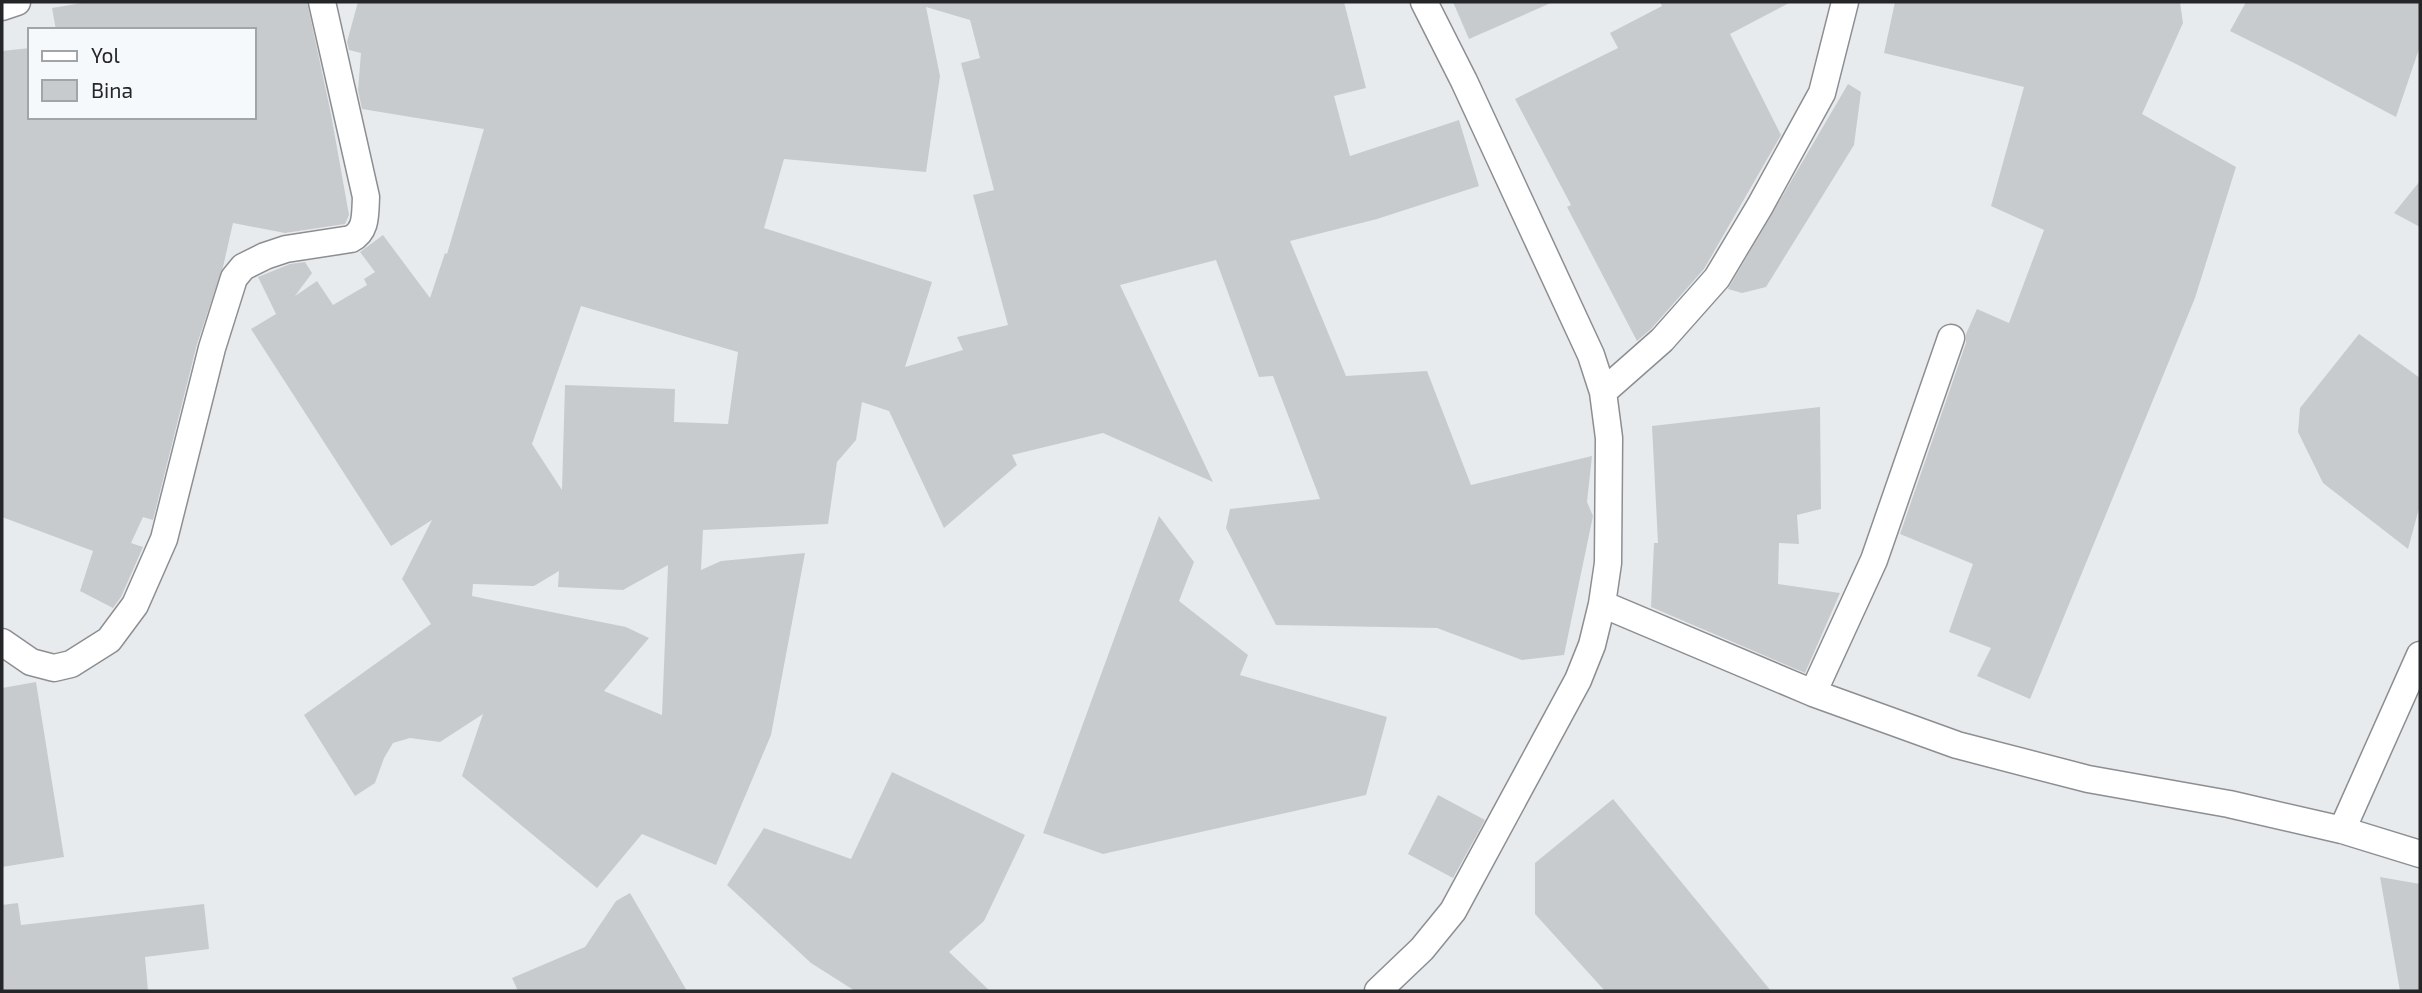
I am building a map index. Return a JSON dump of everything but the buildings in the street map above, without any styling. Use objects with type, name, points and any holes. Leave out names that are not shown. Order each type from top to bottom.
[{"type":"street","points":[[2,7],[17,2]]},
{"type":"street","points":[[2,642],[31,662],[54,668],[71,664],[109,640],[135,605],[164,540],[212,348],[234,278],[243,267],[265,256],[286,249],[351,239],[359,235],[365,222],[366,197],[322,2]]},
{"type":"street","points":[[1378,991],[1422,949],[1452,911],[1477,869],[1578,680],[1592,645],[1608,563],[1609,452],[1603,392],[1591,355],[1464,81],[1424,2]]},
{"type":"street","points":[[1603,392],[1662,340],[1717,278],[1822,93],[1845,2]]},
{"type":"street","points":[[1813,693],[1874,559],[1951,338]]},
{"type":"street","points":[[1602,604],[1813,693],[1957,745],[2088,779],[2230,804],[2342,830],[2420,854]]},
{"type":"street","points":[[2342,830],[2420,655]]}]
